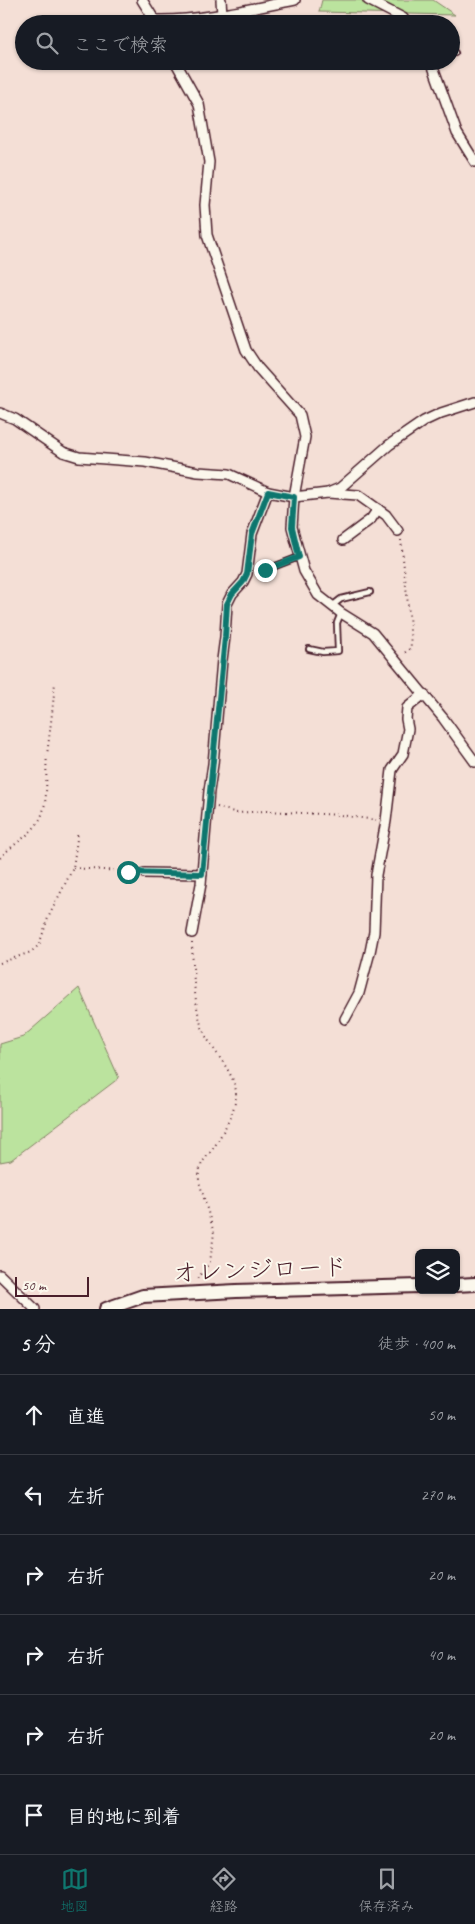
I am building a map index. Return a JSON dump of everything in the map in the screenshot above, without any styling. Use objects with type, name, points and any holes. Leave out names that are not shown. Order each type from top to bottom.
[{"type":"street","points":[[142,0],[152,15]]},
{"type":"street","points":[[222,0],[222,14]]},
{"type":"street","points":[[214,15],[295,0]]},
{"type":"street","points":[[368,0],[397,15]]},
{"type":"street","points":[[180,70],[200,104],[209,162],[205,205],[206,235],[244,342],[258,368],[300,415],[305,437],[294,497],[292,527],[304,571],[318,595],[341,613],[373,633],[424,694],[475,762]]},
{"type":"street","points":[[433,70],[457,133],[475,162]]},
{"type":"street","points":[[328,493],[340,488],[389,445],[424,420],[475,402]]},
{"type":"street","points":[[0,413],[15,419],[64,452],[79,457],[145,462],[198,472],[229,474],[268,492],[294,497],[328,493],[358,495],[386,515],[398,531]]},
{"type":"street","points":[[192,933],[202,874],[227,604],[247,574],[252,534],[268,492]]},
{"type":"street","points":[[342,540],[371,519],[378,509]]},
{"type":"street","points":[[345,1019],[359,993],[374,932],[376,875],[386,821],[392,770],[403,754],[408,728],[406,719],[407,708],[424,694]]},
{"type":"street","points":[[144,873],[202,874]]},
{"type":"street","points":[[0,1275],[35,1309]]},
{"type":"street","points":[[460,1285],[475,1284]]},
{"type":"street","name":"オレンジロード","points":[[106,1309],[143,1296],[415,1286]]},
{"type":"lane","points":[[265,570],[299,557]]},
{"type":"lane","points":[[332,606],[340,599],[370,592]]},
{"type":"lane","points":[[309,649],[323,652],[338,651],[337,623],[341,613]]},
{"type":"path","points":[[396,660],[411,648],[403,549],[398,531]]},
{"type":"path","points":[[0,858],[29,834],[41,818],[45,802],[54,682]]},
{"type":"path","points":[[207,805],[237,813],[266,811],[340,815],[386,821]]},
{"type":"path","points":[[0,962],[31,952],[39,945],[48,918],[73,868],[78,832]]},
{"type":"path","points":[[73,868],[144,873]]},
{"type":"path","points":[[131,882],[132,872]]},
{"type":"path","points":[[192,933],[198,1014],[210,1045],[229,1072],[236,1094],[235,1103],[226,1126],[215,1146],[206,1155],[199,1172],[199,1181],[214,1233],[210,1262],[196,1280],[194,1293]]},
{"type":"green space","points":[[322,0],[433,0],[455,15],[319,12]]},
{"type":"green space","points":[[79,988],[119,1078],[11,1160],[0,1162],[0,1044],[23,1037]]},
{"type":"route","points":[[128,872],[202,874],[208,791],[213,764],[227,604],[247,574],[252,534],[268,492],[294,497],[292,527],[299,557],[265,570]]}]
